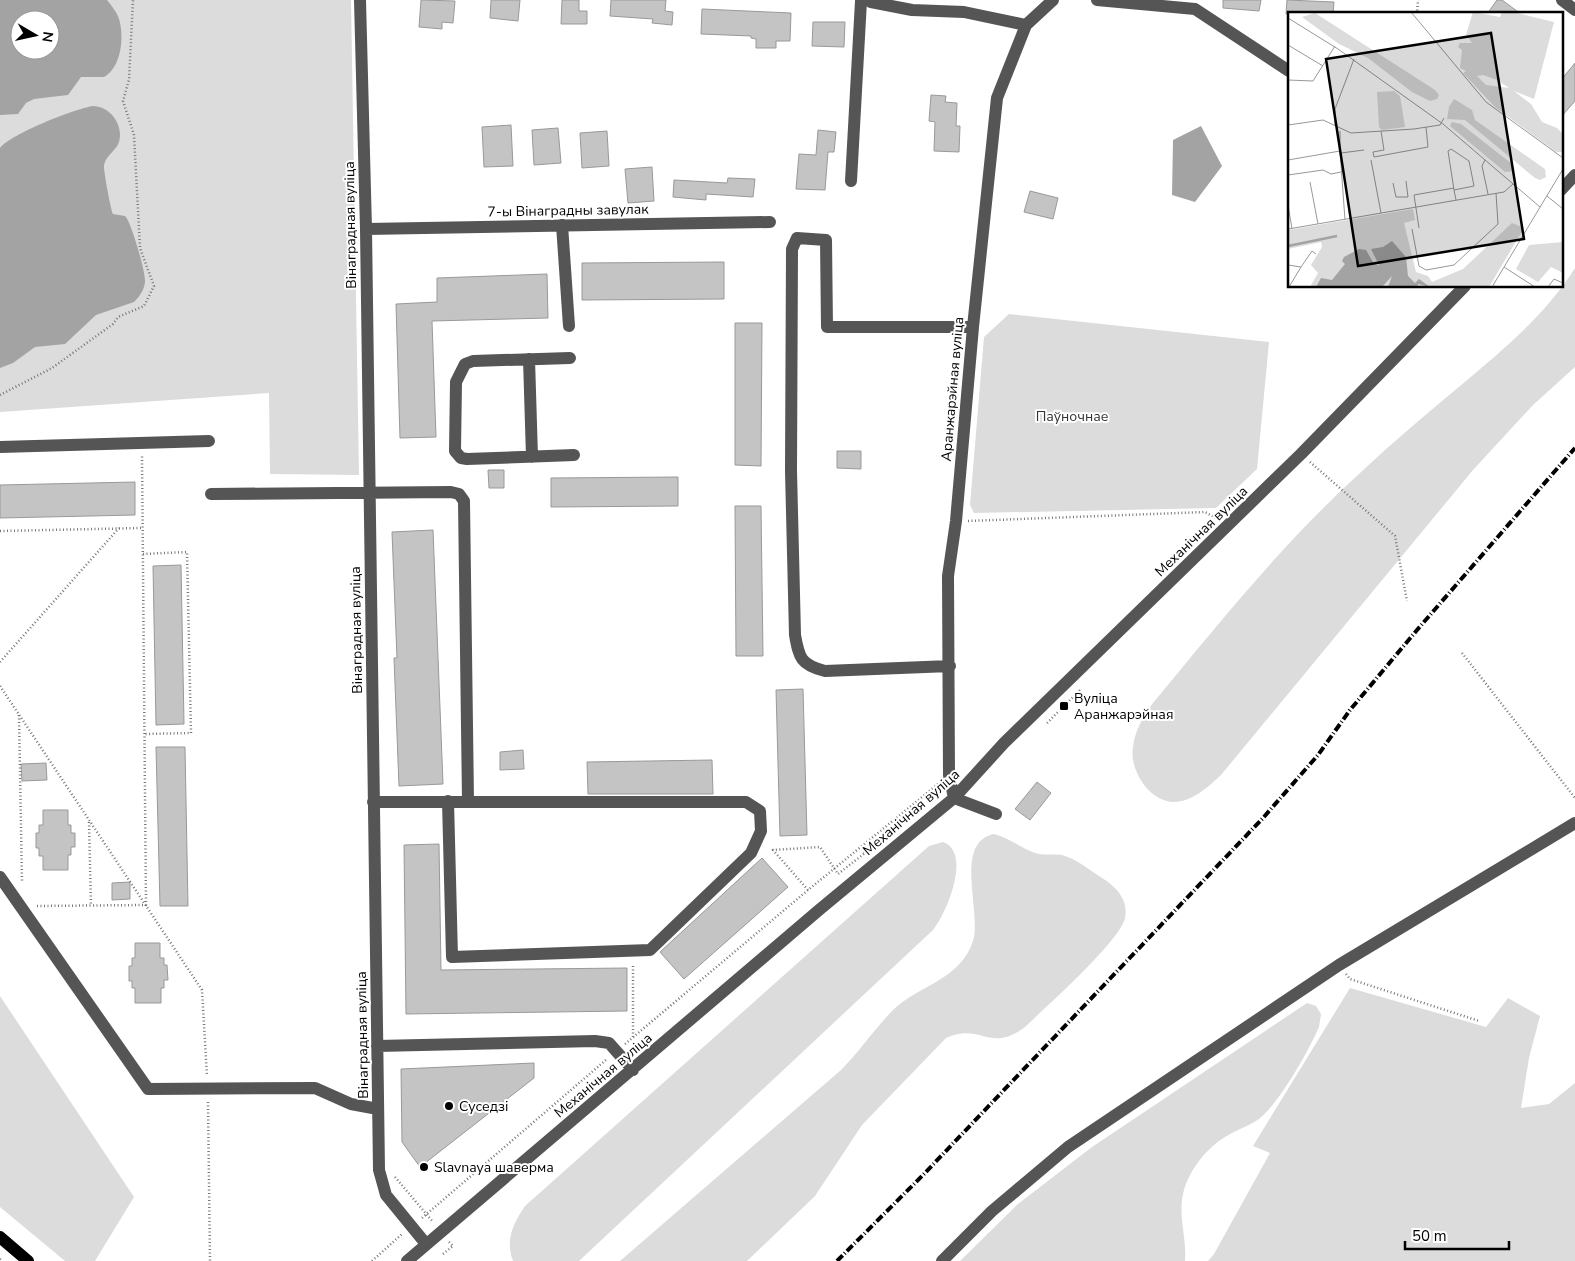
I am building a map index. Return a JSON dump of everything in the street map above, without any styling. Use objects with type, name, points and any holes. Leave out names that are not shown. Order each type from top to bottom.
[{"type":"main road","points":[[0,1237],[28,1261]]},
{"type":"street","name":"Вінаградная вуліца","points":[[360,0],[366,229],[378,1110],[382,1185],[386,1194],[426,1244]]},
{"type":"street","name":"Аранжарэйная вуліца","points":[[954,798],[949,775],[950,666],[948,576],[956,521],[973,327],[997,98],[1026,25],[1053,0]]},
{"type":"street","points":[[1097,0],[1194,8],[1288,70]]},
{"type":"street","points":[[1562,0],[1575,10]]},
{"type":"street","points":[[850,181],[864,1],[912,10],[964,12],[1026,25]]},
{"type":"street","points":[[1562,189],[1575,175]]},
{"type":"street","name":"7-ы Вінаградны завулак","points":[[366,229],[770,222]]},
{"type":"street","points":[[562,225],[569,326]]},
{"type":"street","points":[[950,666],[825,671],[810,667],[799,655],[795,635],[791,471],[792,249],[794,242],[797,238],[826,240],[828,327],[973,327]]},
{"type":"street","name":"Механічная вуліца","points":[[407,1261],[633,1070],[818,910],[954,798],[1004,743],[1301,454],[1463,288]]},
{"type":"street","points":[[570,358],[473,361],[465,364],[456,382],[455,451],[461,458],[467,459],[574,455]]},
{"type":"street","points":[[529,359],[532,457]]},
{"type":"street","points":[[0,447],[210,441]]},
{"type":"street","points":[[211,494],[369,492],[451,492],[459,494],[464,501],[468,801]]},
{"type":"street","points":[[954,798],[996,814]]},
{"type":"street","points":[[373,802],[448,801],[468,801],[746,802],[760,811],[761,831],[751,854],[650,950],[452,957],[448,801]]},
{"type":"street","points":[[942,1261],[992,1211],[1068,1147],[1339,965],[1575,823]]},
{"type":"street","points":[[0,877],[148,1089],[315,1088],[351,1104],[378,1110]]},
{"type":"street","points":[[377,1046],[609,1043],[633,1070]]},
{"type":"path","points":[[0,395],[52,368],[114,324],[118,318],[144,306],[154,286],[140,248],[134,135],[123,101],[129,80],[133,0]]},
{"type":"path","points":[[142,443],[146,905]]},
{"type":"path","points":[[1301,454],[1395,536],[1407,601]]},
{"type":"path","points":[[956,521],[1205,512],[1228,525]]},
{"type":"path","points":[[0,662],[119,528]]},
{"type":"path","points":[[0,530],[143,528]]},
{"type":"path","points":[[143,554],[187,552],[191,733],[145,734]]},
{"type":"path","points":[[1462,653],[1575,798]]},
{"type":"path","points":[[0,686],[202,990],[207,1082]]},
{"type":"path","points":[[1047,723],[1080,690]]},
{"type":"path","points":[[19,715],[22,890]]},
{"type":"path","points":[[372,1261],[633,1037],[834,868],[949,775]]},
{"type":"path","points":[[89,820],[92,906]]},
{"type":"path","points":[[808,890],[773,850],[820,847],[838,874],[865,853],[861,846]]},
{"type":"path","points":[[32,906],[146,905]]},
{"type":"path","points":[[633,1037],[634,951]]},
{"type":"path","points":[[1339,965],[1350,979],[1479,1021]]},
{"type":"path","points":[[208,1095],[210,1261]]},
{"type":"path","points":[[392,1169],[395,1177],[436,1225]]},
{"type":"path","points":[[443,1254],[453,1246],[447,1239]]},
{"type":"green space","points":[[0,0],[351,0],[359,475],[270,474],[269,393],[0,412]]},
{"type":"green space","points":[[1575,268],[1575,367],[1533,405],[1473,470],[1221,775],[1199,793],[1186,800],[1172,802],[1155,796],[1148,790],[1137,774],[1133,756],[1134,741],[1138,729],[1153,703],[1252,584],[1304,527],[1386,449],[1525,329],[1564,284]]},
{"type":"green space","name":"Паўночнае","points":[[1009,314],[1269,342],[1257,469],[1216,508],[974,513],[970,505],[984,337]]},
{"type":"green space","points":[[994,834],[1039,854],[1062,855],[1072,859],[1115,888],[1125,904],[1125,918],[1110,942],[1097,957],[1025,1027],[1013,1035],[994,1038],[968,1033],[946,1038],[862,1125],[815,1196],[747,1261],[620,1261],[841,1070],[894,1009],[950,973],[959,964],[967,954],[973,941],[975,929],[971,880],[975,850],[982,840]]},
{"type":"green space","points":[[943,842],[951,848],[956,858],[956,870],[950,897],[939,922],[933,930],[579,1261],[513,1261],[510,1239],[517,1219],[525,1206],[929,846]]},
{"type":"green space","points":[[1350,988],[1486,1027],[1508,998],[1540,1016],[1529,1058],[1521,1108],[1549,1104],[1575,1083],[1575,1261],[1208,1261],[1214,1254],[1270,1153],[1253,1146]]},
{"type":"green space","points":[[0,996],[134,1197],[95,1261],[65,1261],[0,1207]]},
{"type":"green space","points":[[1307,1003],[1316,1006],[1321,1014],[1319,1027],[1301,1063],[1276,1101],[1259,1119],[1225,1137],[1212,1147],[1190,1174],[1184,1190],[1181,1208],[1185,1261],[960,1261],[1018,1204],[1092,1147]]},
{"type":"shaded area","points":[[0,0],[107,0],[118,16],[120,23],[120,50],[115,66],[104,77],[81,77],[68,95],[34,99],[26,103],[18,114],[0,115]]},
{"type":"shaded area","points":[[93,106],[105,109],[110,113],[119,129],[119,142],[105,162],[105,174],[113,214],[125,216],[134,237],[145,277],[144,288],[134,302],[96,315],[65,344],[35,347],[13,363],[0,368],[0,148],[6,142],[29,129]]},
{"type":"shaded area","points":[[1201,126],[1222,166],[1195,202],[1172,195],[1173,140]]},
{"type":"building","points":[[421,0],[455,1],[453,23],[442,22],[442,29],[419,27]]},
{"type":"building","points":[[491,0],[520,0],[518,21],[490,18]]},
{"type":"building","points":[[562,0],[579,0],[579,11],[587,11],[587,24],[561,24]]},
{"type":"building","points":[[611,0],[666,0],[665,11],[673,12],[672,25],[652,23],[653,19],[610,16]]},
{"type":"building","points":[[1223,0],[1261,0],[1259,11],[1223,8]]},
{"type":"building","points":[[1287,0],[1334,2],[1333,12],[1288,12],[1286,14]]},
{"type":"building","points":[[1497,0],[1502,0],[1518,12],[1488,12]]},
{"type":"building","points":[[702,9],[791,13],[790,41],[776,41],[776,48],[756,48],[756,39],[751,38],[751,36],[701,34]]},
{"type":"building","points":[[813,22],[845,22],[844,47],[812,46]]},
{"type":"building","points":[[1575,63],[1575,101],[1562,116],[1562,79]]},
{"type":"building","points":[[931,95],[946,96],[945,102],[957,103],[956,126],[960,126],[959,152],[934,151],[935,122],[929,121]]},
{"type":"building","points":[[511,125],[513,166],[484,167],[482,127]]},
{"type":"building","points":[[558,128],[561,163],[534,165],[532,130]]},
{"type":"building","points":[[818,130],[836,132],[834,152],[828,152],[825,190],[796,189],[799,154],[816,155]]},
{"type":"building","points":[[607,131],[609,166],[582,168],[580,133]]},
{"type":"building","points":[[652,167],[654,201],[628,203],[625,169]]},
{"type":"building","points":[[728,178],[755,179],[753,197],[706,194],[706,200],[673,197],[674,180],[727,183]]},
{"type":"building","points":[[1030,191],[1058,198],[1053,219],[1024,212]]},
{"type":"building","points":[[724,262],[724,299],[582,300],[582,263]]},
{"type":"building","points":[[547,274],[548,318],[432,321],[436,437],[400,438],[396,304],[437,302],[437,278]]},
{"type":"building","points":[[735,323],[762,323],[761,466],[735,465]]},
{"type":"building","points":[[837,451],[861,451],[861,469],[837,468]]},
{"type":"building","points":[[488,470],[504,470],[504,488],[489,488]]},
{"type":"building","points":[[678,477],[678,506],[551,507],[551,478]]},
{"type":"building","points":[[135,482],[135,515],[0,518],[0,485]]},
{"type":"building","points":[[735,506],[761,506],[763,656],[736,656]]},
{"type":"building","points":[[433,530],[443,784],[399,786],[394,658],[397,658],[392,532]]},
{"type":"building","points":[[181,565],[184,724],[156,725],[153,566]]},
{"type":"building","points":[[803,689],[807,835],[780,836],[776,690]]},
{"type":"building","points":[[156,747],[185,747],[188,906],[160,906]]},
{"type":"building","points":[[523,750],[524,769],[500,770],[500,752]]},
{"type":"building","points":[[712,760],[713,794],[588,794],[587,762]]},
{"type":"building","points":[[46,763],[47,780],[22,781],[21,764]]},
{"type":"building","points":[[1037,782],[1051,793],[1030,820],[1015,809]]},
{"type":"building","points":[[43,810],[68,810],[68,825],[71,825],[71,833],[75,833],[75,847],[71,847],[71,855],[68,855],[68,870],[43,870],[43,856],[39,856],[39,848],[36,848],[36,833],[39,833],[39,825],[43,825]]},
{"type":"building","points":[[439,844],[441,970],[627,968],[627,1011],[406,1014],[404,845]]},
{"type":"building","points":[[762,858],[788,887],[684,979],[660,952]]},
{"type":"building","points":[[130,882],[130,899],[112,900],[112,883]]},
{"type":"building","points":[[135,943],[160,943],[160,958],[164,958],[164,965],[167,965],[168,980],[164,980],[164,988],[161,988],[161,1003],[135,1003],[135,988],[132,988],[132,981],[129,981],[129,966],[132,966],[132,958],[135,958]]},
{"type":"building","points":[[534,1063],[534,1078],[420,1167],[402,1142],[401,1069]]},
{"type":"railway","points":[[837,1261],[924,1174],[1263,818],[1318,755],[1350,710],[1417,630],[1575,448]]},
{"type":"place","name":"Вуліца Аранжарэйная","points":[[1064,706]]},
{"type":"place","name":"Суседзі","points":[[449,1106]]},
{"type":"place","name":"Slavnaya шаверма","points":[[424,1167]]}]
